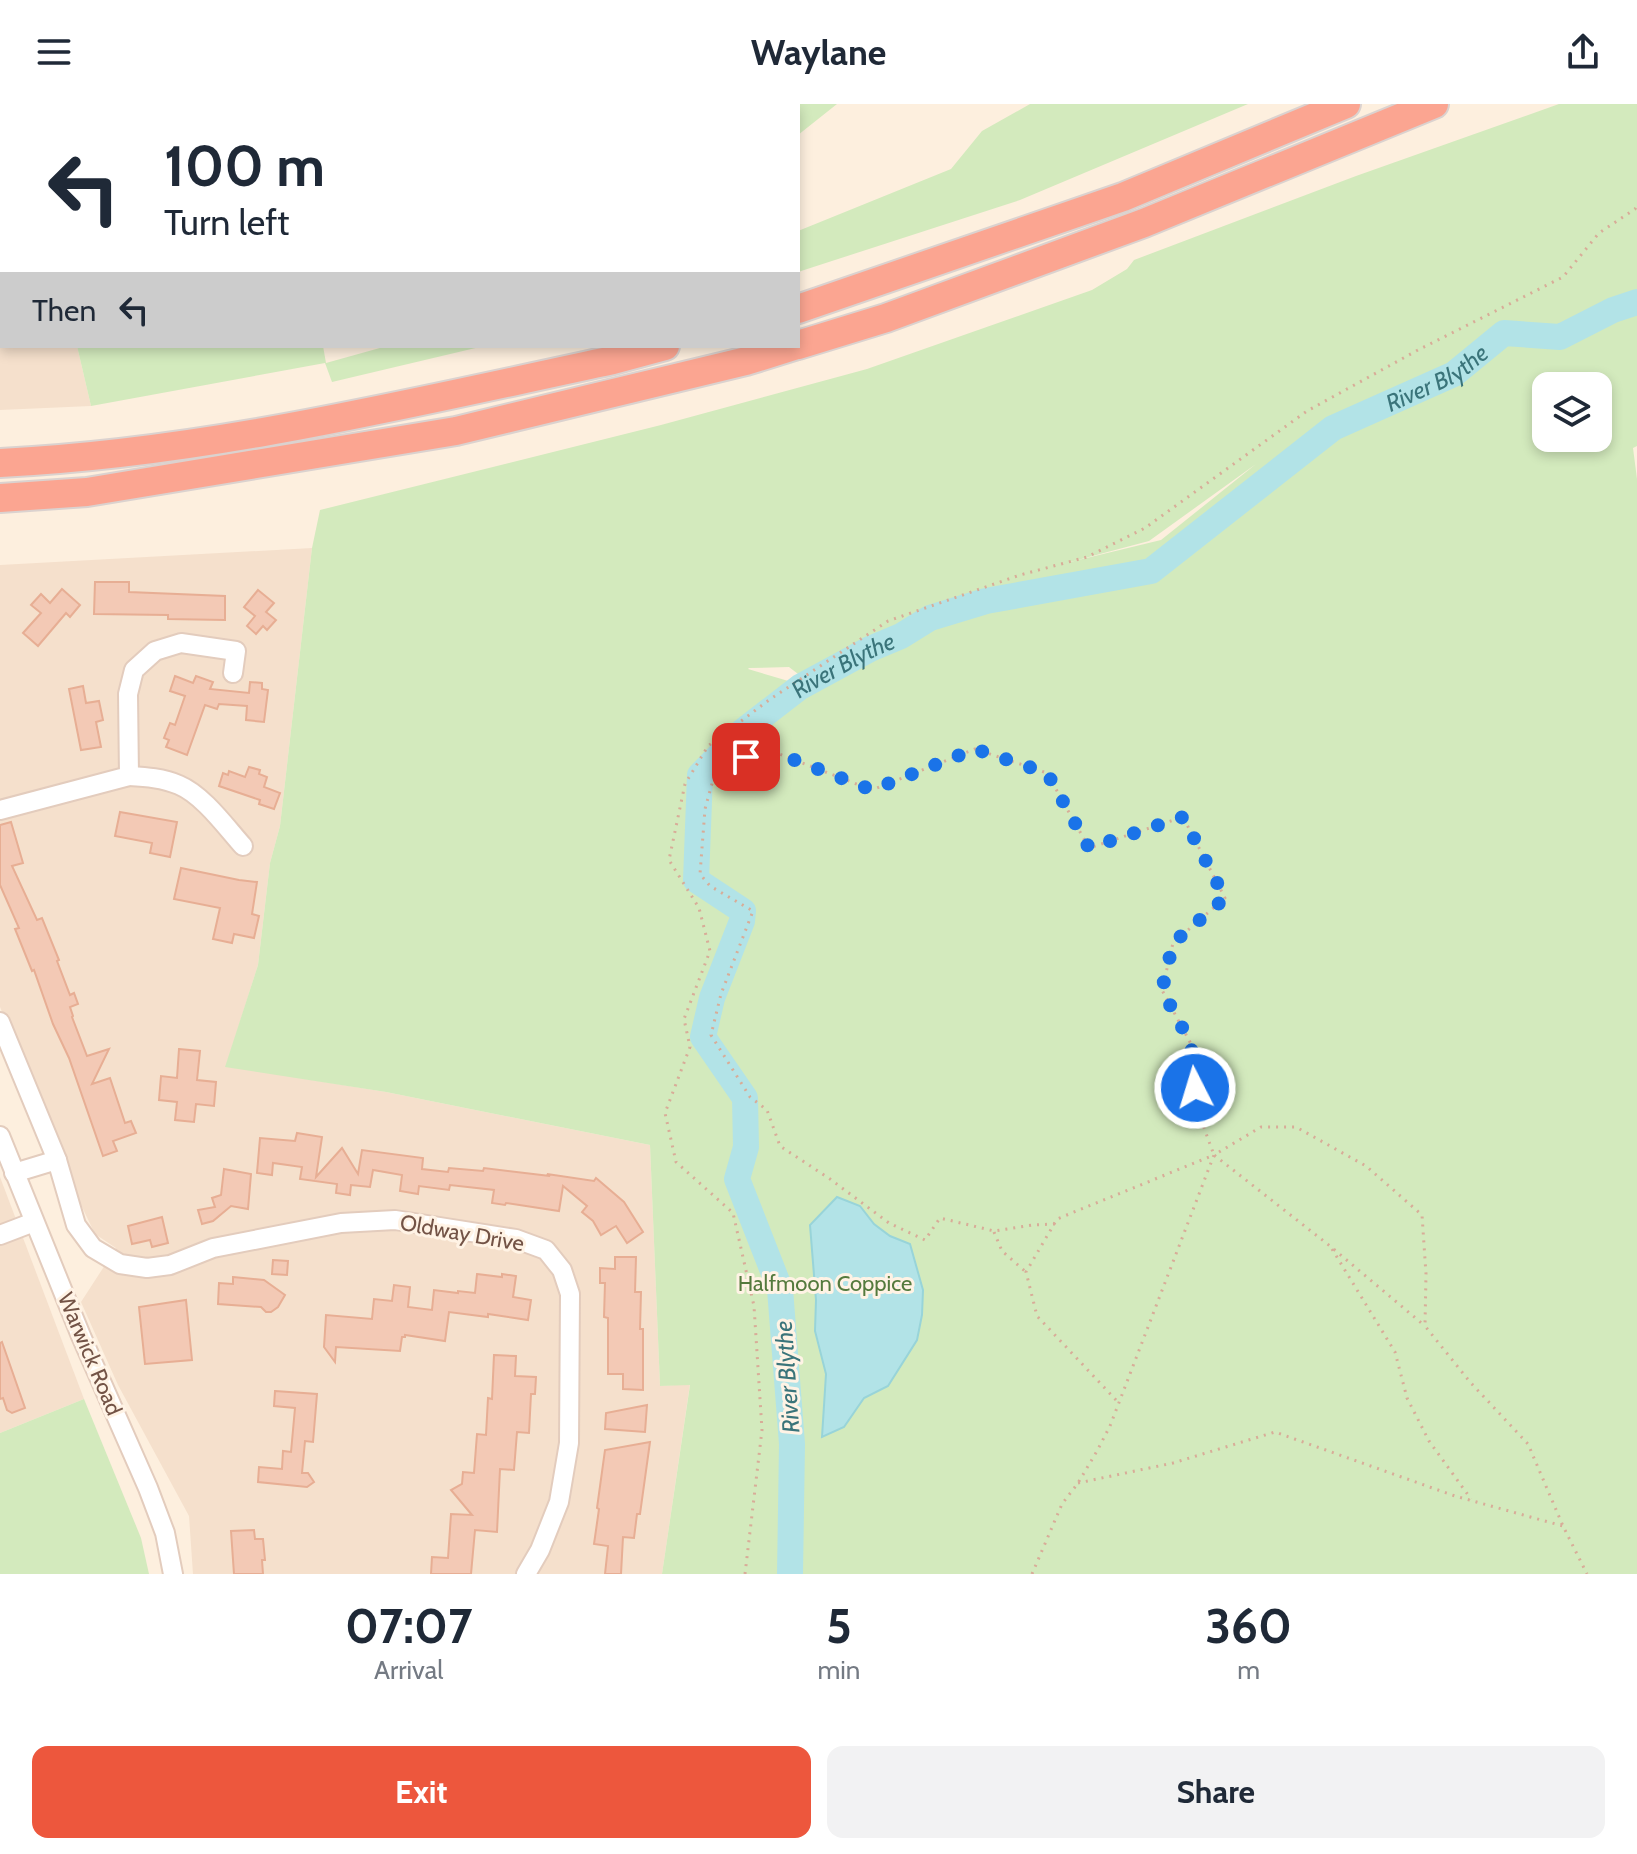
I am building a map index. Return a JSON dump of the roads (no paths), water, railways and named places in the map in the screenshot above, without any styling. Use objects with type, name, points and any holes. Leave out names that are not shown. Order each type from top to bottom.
[{"type":"highway","points":[[800,308],[1123,197],[1346,104]]},
{"type":"highway","points":[[800,344],[886,318],[1144,223],[1434,104]]},
{"type":"highway","points":[[0,463],[55,460],[285,429],[658,348]]},
{"type":"highway","points":[[0,498],[87,492],[456,431],[746,361],[787,348]]},
{"type":"highway","points":[[0,452],[220,440]]},
{"type":"highway","points":[[0,505],[36,496]]},
{"type":"street","points":[[129,776],[128,694],[134,670],[155,651],[181,643],[236,651],[233,673]]},
{"type":"street","points":[[0,810],[129,776],[156,778],[181,785],[197,796],[243,846]]},
{"type":"street","points":[[0,1022],[57,1160],[14,1173]]},
{"type":"street","name":"Warwick Road","points":[[0,1136],[81,1336],[148,1488],[165,1533],[173,1574]]},
{"type":"street","name":"Oldway Drive","points":[[57,1160],[76,1225],[93,1248],[120,1264],[147,1268],[170,1265],[213,1248],[341,1223],[395,1220],[516,1239],[546,1250],[562,1270],[570,1294],[569,1443],[559,1502],[540,1550],[526,1574]]},
{"type":"street","points":[[0,1235],[34,1222]]},
{"type":"water","points":[[837,1197],[860,1206],[874,1224],[890,1236],[910,1244],[923,1290],[922,1315],[917,1340],[888,1386],[864,1398],[844,1427],[822,1437],[826,1374],[815,1331],[816,1300],[810,1225]]},
{"type":"waterway","name":"River Blythe","points":[[790,1574],[792,1444],[780,1289],[737,1179],[746,1147],[745,1098],[703,1037],[712,998],[742,921],[743,911],[696,880],[700,775],[743,731],[800,687],[930,618],[986,601],[1151,571],[1333,428],[1454,374],[1504,333],[1560,337],[1613,310],[1637,302]]},
{"type":"park label","name":"Halfmoon Coppice","points":[[825,1283]]}]
